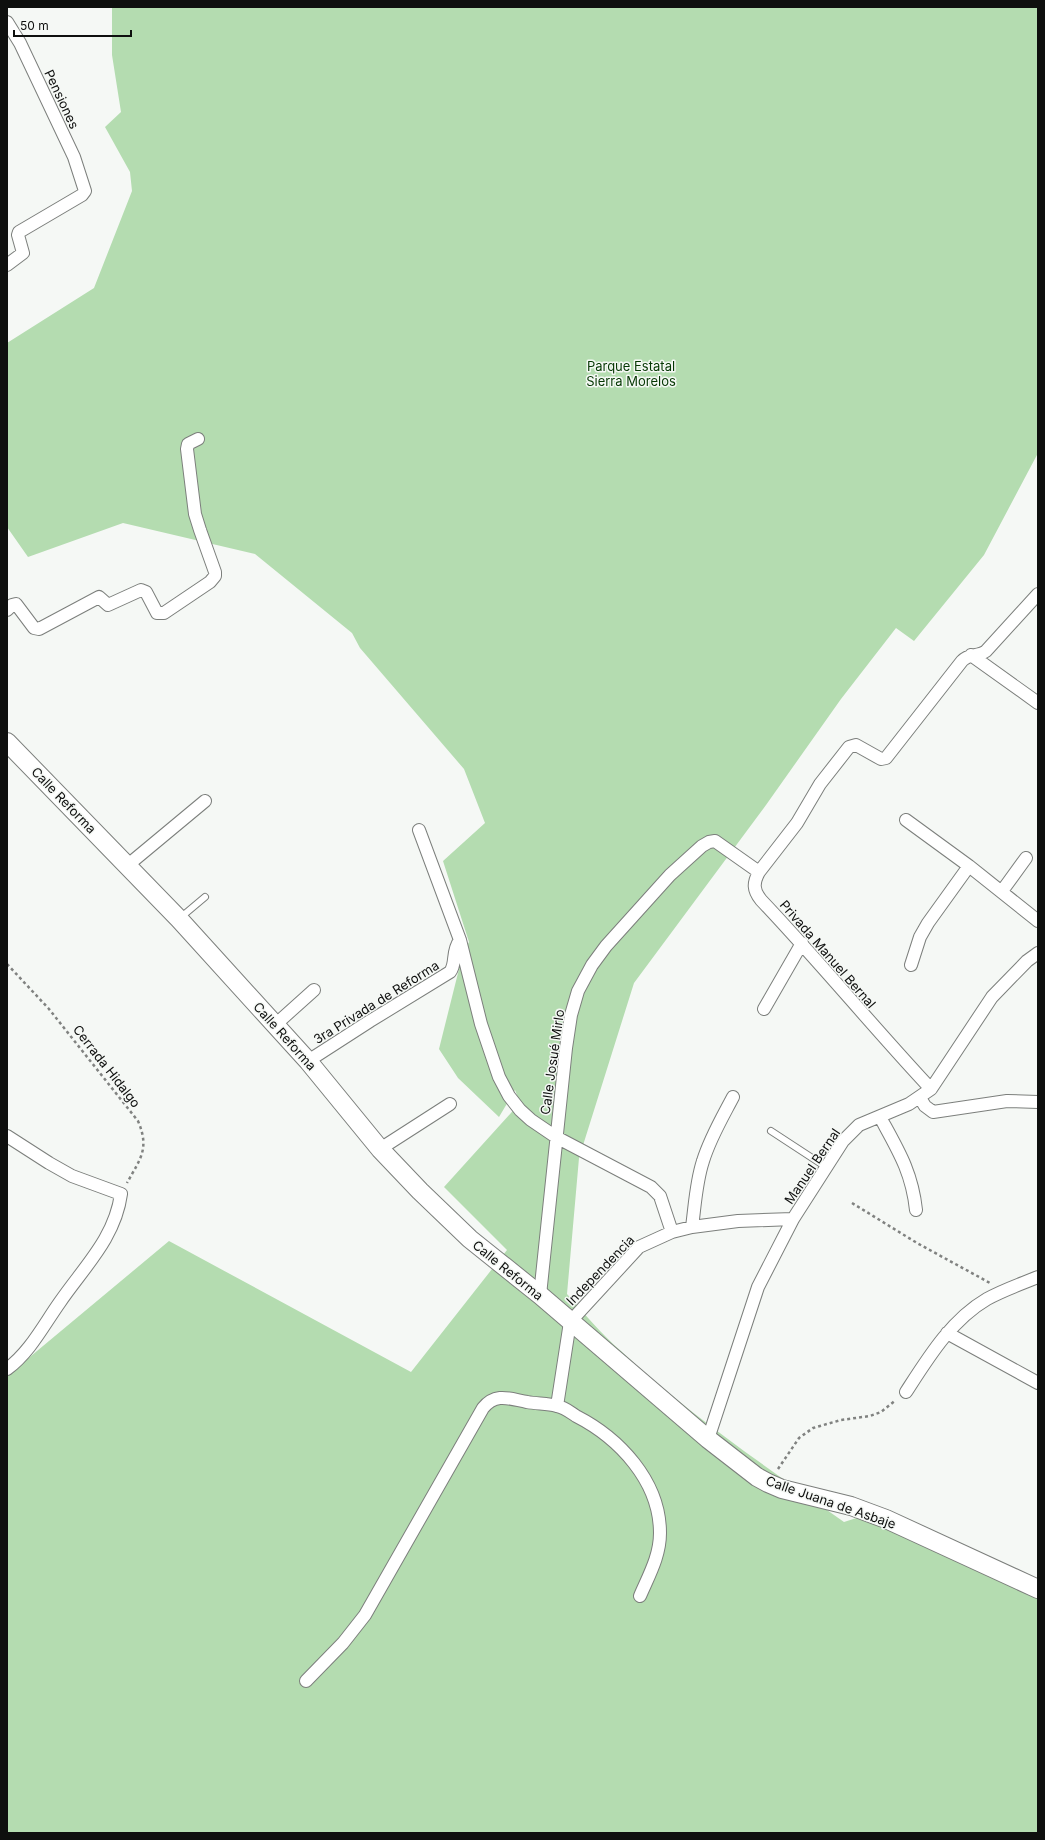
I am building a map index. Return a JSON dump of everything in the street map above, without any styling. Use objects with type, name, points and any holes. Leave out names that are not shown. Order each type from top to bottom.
[{"type":"street","name":"Pensiones","points":[[7,22],[20,43],[74,157],[85,191],[82,195],[19,232],[18,235],[23,253],[7,265]]},
{"type":"street","points":[[7,610],[12,605],[16,604],[36,630],[99,597],[108,604],[140,590],[146,592],[157,612],[164,613],[210,582],[215,576],[215,572],[195,514],[187,450],[188,444],[198,439]]},
{"type":"street","points":[[759,872],[797,823],[820,784],[850,747],[856,745],[881,760],[886,758],[962,661],[970,655],[977,655],[986,651],[1038,594]]},
{"type":"street","points":[[970,655],[1038,703]]},
{"type":"street","name":"Calle Reforma","points":[[7,742],[179,919],[308,1061],[380,1149],[420,1191],[470,1239],[540,1295],[570,1322]]},
{"type":"street","points":[[128,865],[205,801]]},
{"type":"street","points":[[906,820],[1002,891],[1038,921]]},
{"type":"street","points":[[419,830],[460,940],[481,1024],[500,1077],[509,1096],[520,1110],[556,1137],[651,1187],[660,1196],[672,1232]]},
{"type":"street","name":"Calle Josué Mirlo","points":[[540,1295],[556,1137],[571,1015],[578,991],[592,965],[606,946],[670,876],[702,846],[709,842],[716,842],[759,872]]},
{"type":"street","points":[[1002,891],[1026,858]]},
{"type":"street","points":[[911,965],[920,937],[969,866]]},
{"type":"street","name":"Privada Manuel Bernal","points":[[759,872],[755,880],[755,892],[802,943],[882,1036],[931,1089]]},
{"type":"street","name":"3ra Privada de Reforma","points":[[308,1061],[370,1020],[450,972],[454,964],[454,950],[460,940]]},
{"type":"street","points":[[764,1009],[802,943]]},
{"type":"street","name":"Manuel Bernal","points":[[708,1439],[758,1287],[793,1219],[843,1141],[859,1125],[920,1098],[931,1089],[992,997],[1027,961],[1038,953]]},
{"type":"street","points":[[274,1025],[314,990]]},
{"type":"street","points":[[692,1227],[698,1182],[703,1162],[710,1141],[733,1097]]},
{"type":"street","points":[[920,1098],[925,1106],[934,1112],[1007,1101],[1038,1102]]},
{"type":"street","points":[[380,1149],[450,1104]]},
{"type":"street","points":[[880,1117],[906,1165],[911,1178],[916,1210]]},
{"type":"street","points":[[7,1136],[49,1164],[72,1176],[121,1194],[118,1214],[107,1237],[88,1266],[61,1300],[29,1348],[7,1369]]},
{"type":"street","name":"Independencia","points":[[570,1322],[639,1247],[672,1232],[692,1227],[738,1221],[793,1219]]},
{"type":"street","points":[[906,1392],[930,1355],[964,1316],[986,1300],[1004,1290],[1037,1280]]},
{"type":"street","points":[[557,1406],[570,1322]]},
{"type":"street","name":"Calle Juana de Asbaje","points":[[570,1322],[708,1439],[768,1483],[782,1489],[851,1506],[886,1519],[1038,1588]]},
{"type":"street","points":[[948,1333],[1038,1383]]},
{"type":"street","points":[[306,1681],[344,1643],[365,1615],[393,1563],[424,1514],[488,1402],[495,1398],[503,1397],[557,1406],[591,1423],[630,1456],[651,1489],[658,1512],[660,1532],[659,1553],[640,1596]]},
{"type":"lane","points":[[179,919],[206,897]]},
{"type":"lane","points":[[771,1131],[826,1167]]},
{"type":"path","name":"Cerrada Hidalgo","points":[[7,964],[49,1009],[138,1122],[143,1133],[143,1154],[121,1194]]},
{"type":"path","points":[[852,1203],[917,1243],[1004,1290]]},
{"type":"path","points":[[768,1483],[799,1438],[813,1428],[840,1420],[870,1416],[881,1412],[906,1392]]},
{"type":"green space","name":"Parque Estatal Sierra Morelos","points":[[112,7],[1038,7],[1038,453],[984,555],[914,641],[896,628],[841,699],[766,805],[634,983],[579,1158],[567,1294],[607,1338],[647,1375],[701,1419],[844,1522],[872,1513],[1038,1589],[1038,1833],[7,1833],[7,1376],[169,1241],[411,1372],[507,1250],[444,1187],[520,1103],[515,1090],[499,1117],[458,1078],[439,1049],[463,953],[469,942],[443,861],[485,823],[464,769],[360,648],[352,633],[255,554],[123,523],[28,557],[7,527],[7,343],[94,288],[132,191],[130,172],[105,127],[121,112],[112,55]]}]
